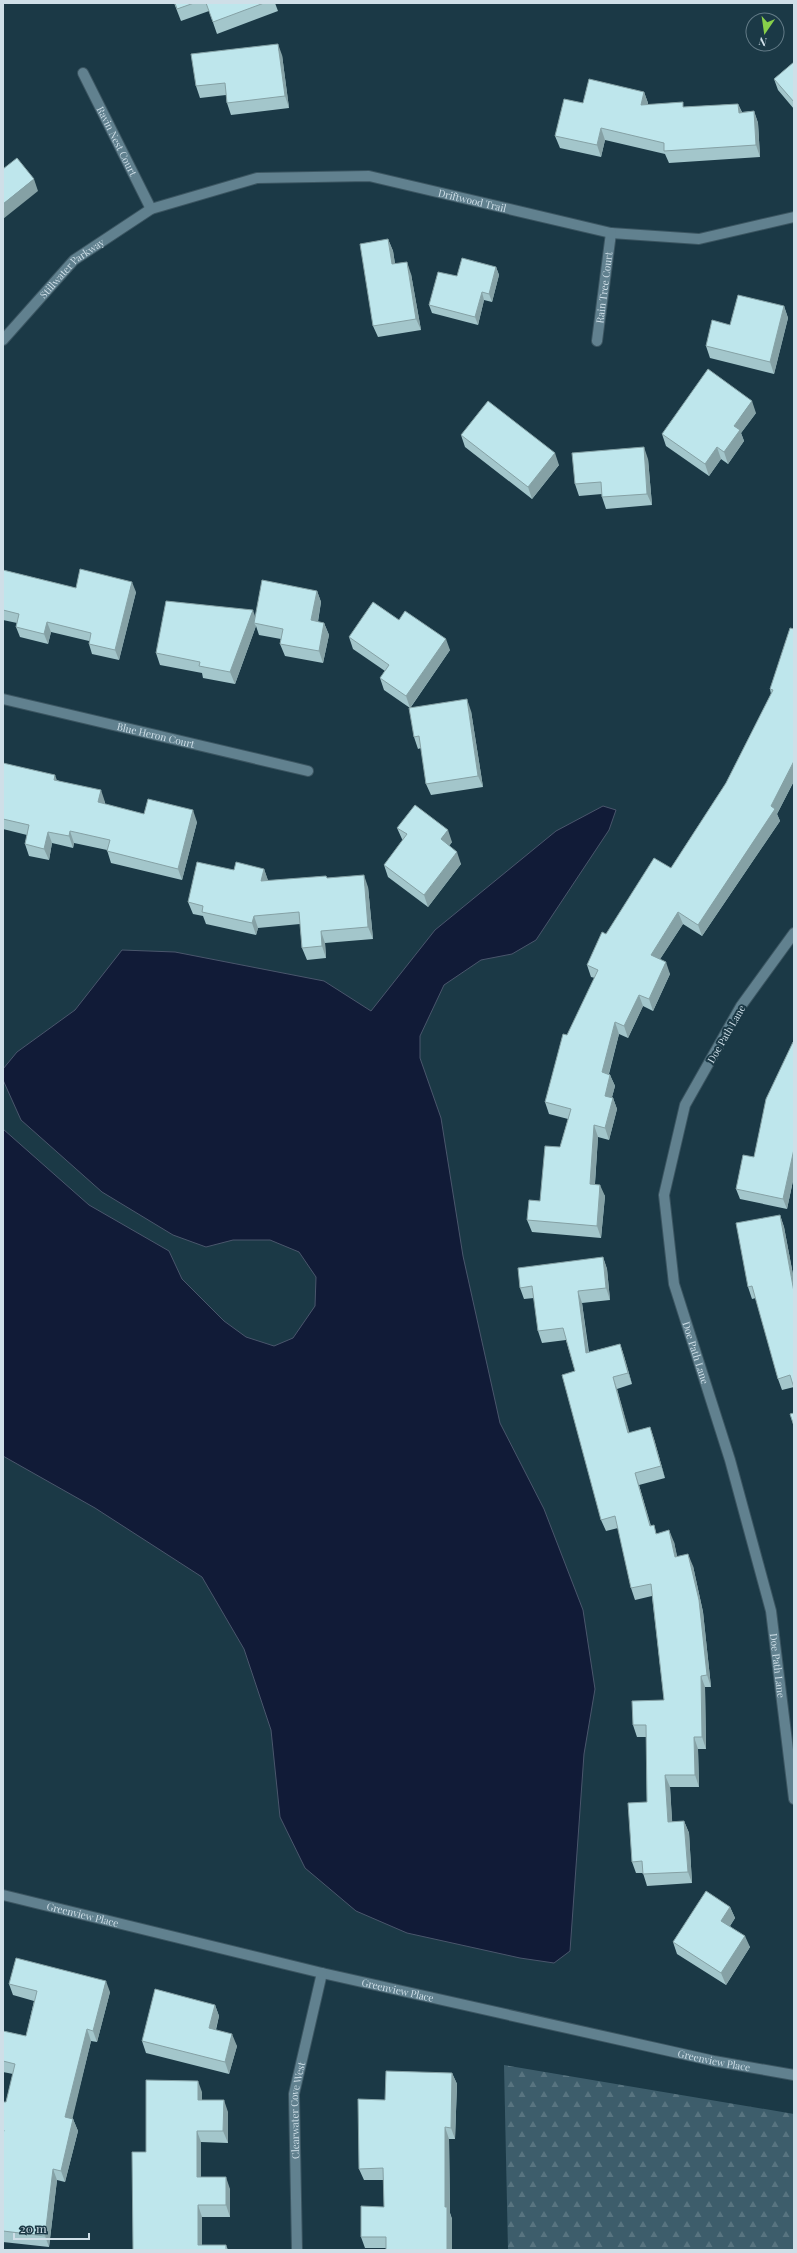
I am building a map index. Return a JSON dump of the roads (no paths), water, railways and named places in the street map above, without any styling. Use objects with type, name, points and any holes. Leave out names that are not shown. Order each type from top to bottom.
[{"type":"street","name":"Ravin Nest Court","points":[[83,73],[151,209]]},
{"type":"street","name":"Driftwood Trail","points":[[151,209],[257,178],[369,176],[611,233],[699,239],[794,217]]},
{"type":"street","name":"Stillwater Parkway","points":[[3,340],[74,260],[151,209]]},
{"type":"street","name":"Rain Tree Court","points":[[597,341],[611,233]]},
{"type":"street","name":"Blue Heron Court","points":[[3,700],[308,771]]},
{"type":"street","name":"Doe Path Lane","points":[[794,933],[741,1006],[686,1105],[664,1195],[674,1284],[730,1460],[771,1610],[794,1799]]},
{"type":"street","name":"Greenview Place","points":[[3,1895],[322,1972],[714,2061],[794,2074]]},
{"type":"street","name":"Clearwater Cove West","points":[[297,2250],[294,2094],[322,1972]]}]
